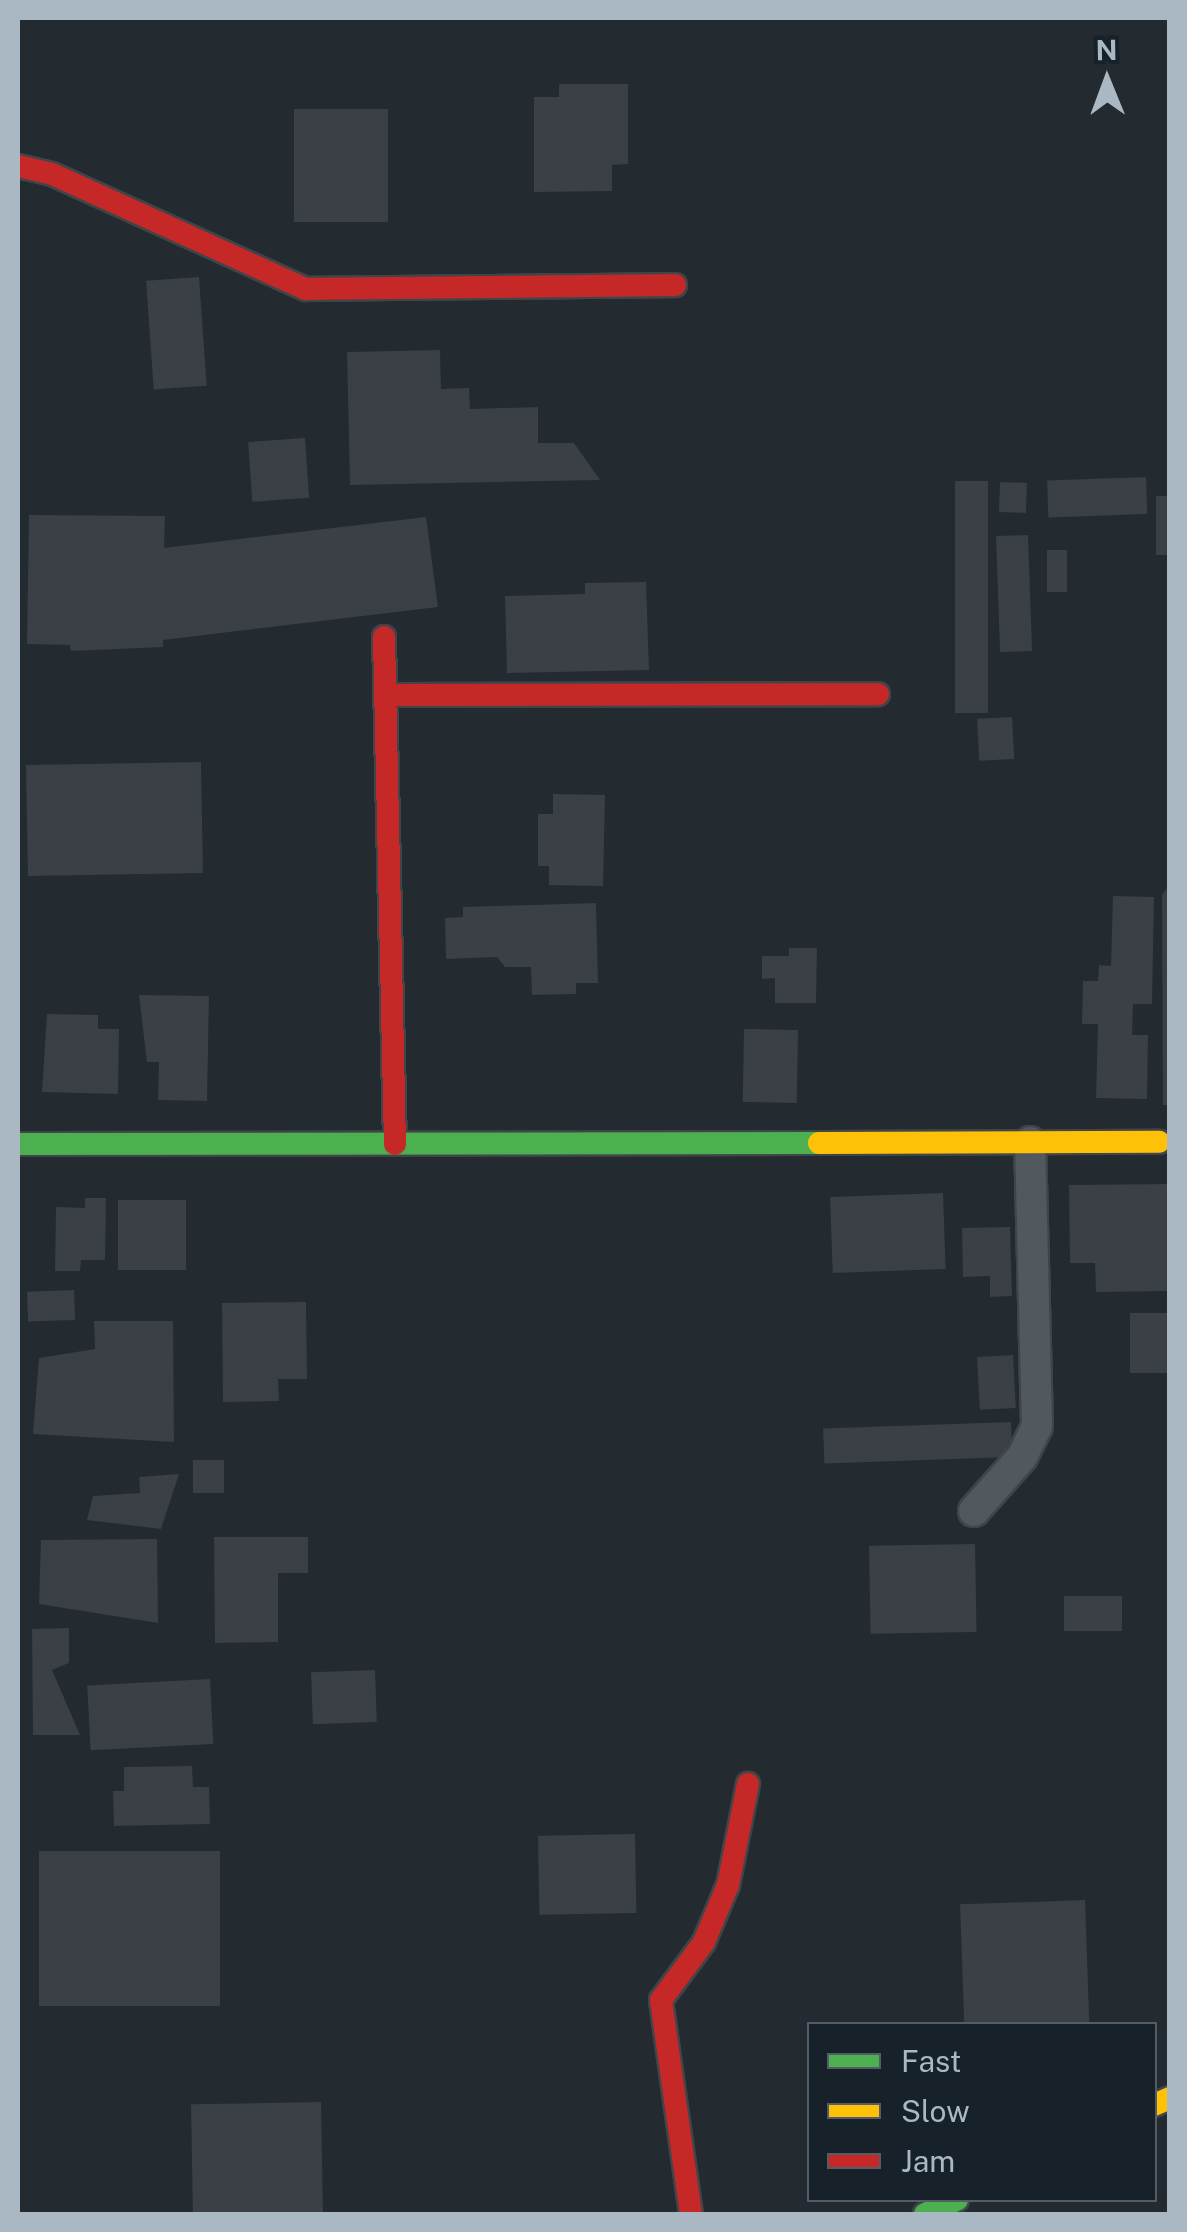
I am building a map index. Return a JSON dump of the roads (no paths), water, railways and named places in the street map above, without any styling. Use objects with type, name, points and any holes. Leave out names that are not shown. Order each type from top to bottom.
[{"type":"street","points":[[18,166],[52,174],[306,289],[675,285]]},
{"type":"street","points":[[384,637],[390,695],[395,1144]]},
{"type":"street","points":[[390,695],[878,694]]},
{"type":"street","points":[[974,1510],[1022,1457],[1036,1426],[1030,1142]]},
{"type":"street","points":[[18,1144],[1159,1142]]},
{"type":"street","points":[[691,2214],[661,2000],[704,1942],[728,1885],[748,1784]]},
{"type":"street","points":[[926,2214],[953,2202]]}]
